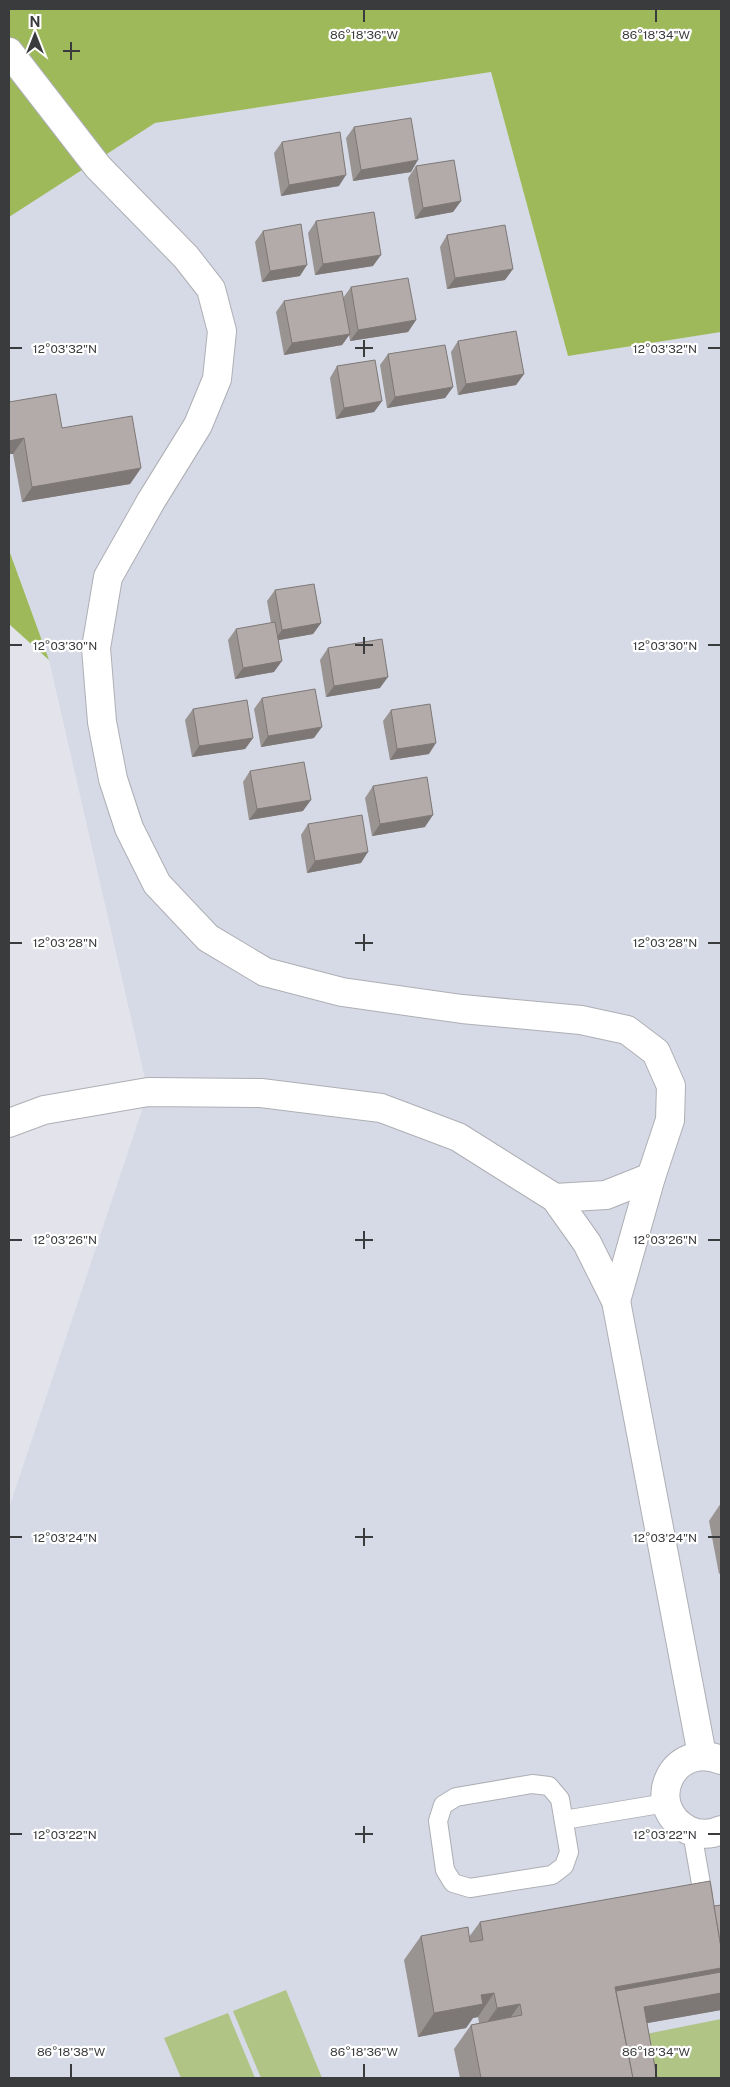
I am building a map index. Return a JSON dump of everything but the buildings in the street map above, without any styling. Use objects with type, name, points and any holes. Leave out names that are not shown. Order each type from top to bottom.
[{"type":"street","points":[[9,52],[98,167],[186,257],[211,289],[222,331],[217,379],[198,425],[150,501],[108,577],[96,648],[102,722],[113,779],[130,828],[157,884],[208,938],[265,972],[342,992],[462,1010],[581,1020],[627,1030],[656,1052],[671,1086],[670,1120],[651,1178],[616,1300]]},
{"type":"street","points":[[9,1123],[44,1110],[148,1092],[261,1094],[381,1108],[458,1137],[555,1198],[587,1243],[616,1300],[712,1758],[689,1758],[678,1766],[669,1776],[665,1790],[666,1803],[671,1815],[680,1825],[692,1832],[704,1834],[721,1830]]},
{"type":"street","points":[[555,1198],[606,1195],[651,1178]]},
{"type":"lane","points":[[532,1784],[549,1786],[560,1799],[564,1820],[569,1852],[564,1866],[552,1875],[470,1888],[453,1883],[445,1870],[438,1821],[443,1804],[456,1796],[532,1784]]},
{"type":"lane","points":[[564,1820],[666,1803]]},
{"type":"lane","points":[[692,1832],[703,1895]]},
{"type":"shaded area","points":[[491,72],[568,356],[721,332],[721,2078],[9,2078],[9,1508],[148,1092],[49,660],[9,550],[9,217],[155,123]]},
{"type":"green space","points":[[9,9],[721,9],[721,332],[568,356],[491,72],[155,123],[9,217]]},
{"type":"green space","points":[[9,550],[49,660],[9,624]]},
{"type":"green space","points":[[286,1990],[322,2078],[261,2078],[233,2011]]},
{"type":"green space","points":[[228,2013],[255,2078],[181,2078],[164,2038]]},
{"type":"green space","points":[[721,2019],[721,2078],[649,2078],[641,2035]]}]
